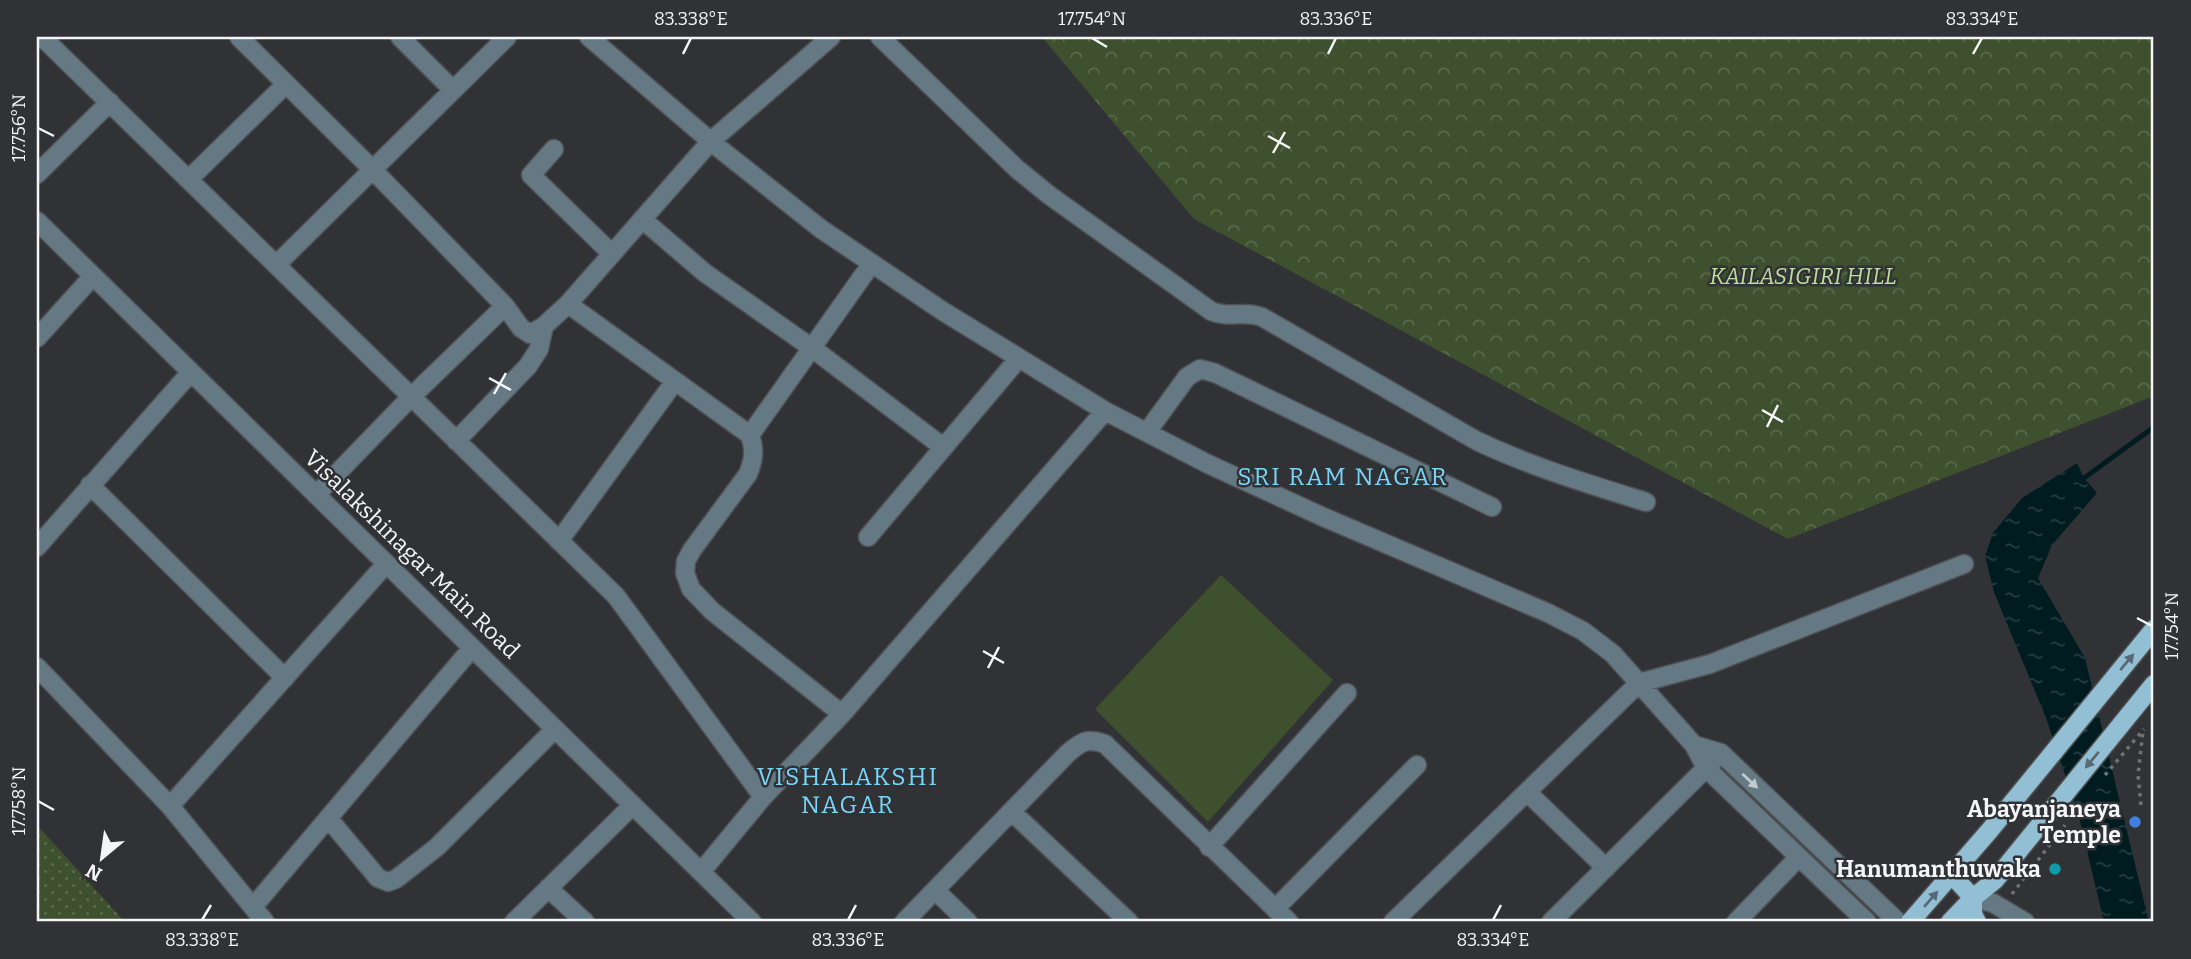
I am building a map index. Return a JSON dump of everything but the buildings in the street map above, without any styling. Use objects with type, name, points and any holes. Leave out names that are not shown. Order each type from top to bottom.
[{"type":"main road","points":[[1910,922],[2154,629]]},
{"type":"main road","points":[[1950,922],[1995,880],[2154,684]]},
{"type":"main road","points":[[1951,875],[1973,898],[1973,914],[1977,922]]},
{"type":"street","points":[[42,37],[616,596],[763,797]]},
{"type":"street","points":[[239,37],[372,169],[505,306],[521,328],[530,334],[544,327],[568,304],[711,141],[831,37]]},
{"type":"street","points":[[400,37],[453,90]]},
{"type":"street","points":[[276,265],[507,37]]},
{"type":"street","points":[[589,37],[711,141],[821,229],[942,310],[1105,411],[1208,464],[1321,516],[1548,613],[1583,631],[1613,654],[1694,745],[1706,768],[1867,922]]},
{"type":"street","points":[[880,37],[1017,169],[1211,311],[1220,315],[1247,312],[1262,317],[1489,447],[1550,472],[1646,502]]},
{"type":"street","points":[[189,179],[286,84]]},
{"type":"street","points":[[37,174],[110,102]]},
{"type":"street","points":[[554,149],[531,175],[612,254]]},
{"type":"street","points":[[642,219],[705,273],[943,447]]},
{"type":"street","name":"Visalakshinagar Main Road","points":[[37,221],[752,922]]},
{"type":"street","points":[[750,435],[872,263]]},
{"type":"street","points":[[37,338],[93,276]]},
{"type":"street","points":[[568,304],[750,435],[754,449],[748,474],[692,550],[685,573],[691,589],[712,611],[842,715]]},
{"type":"street","points":[[316,495],[411,397],[505,306]]},
{"type":"street","points":[[456,441],[528,366],[539,349],[544,327]]},
{"type":"street","points":[[868,537],[1019,358]]},
{"type":"street","points":[[1147,432],[1187,377],[1200,369],[1215,373],[1492,506]]},
{"type":"street","points":[[37,547],[191,372]]},
{"type":"street","points":[[559,541],[675,381]]},
{"type":"street","points":[[701,872],[763,797],[842,715],[1105,411]]},
{"type":"street","points":[[90,485],[285,678]]},
{"type":"street","points":[[170,806],[386,564]]},
{"type":"street","points":[[1393,922],[1639,684],[1710,664],[1964,564]]},
{"type":"street","points":[[253,907],[472,648]]},
{"type":"street","points":[[37,667],[170,806],[265,922]]},
{"type":"street","points":[[1209,846],[1347,694]]},
{"type":"street","points":[[328,818],[378,878],[388,882],[437,846],[555,729]]},
{"type":"street","points":[[904,922],[1068,753],[1079,744],[1092,740],[1105,744],[1289,922]]},
{"type":"street","points":[[1694,745],[1721,753],[1898,922]]},
{"type":"street","points":[[1551,922],[1721,753]]},
{"type":"street","points":[[1275,909],[1417,765]]},
{"type":"street","points":[[1527,792],[1606,868]]},
{"type":"street","points":[[514,922],[633,805]]},
{"type":"street","points":[[1012,813],[1129,922]]},
{"type":"street","points":[[1736,922],[1798,858]]},
{"type":"street","points":[[548,888],[585,922]]},
{"type":"street","points":[[936,891],[968,922]]},
{"type":"street","points":[[1973,898],[1993,903],[2025,922]]},
{"type":"path","points":[[2100,781],[2144,729],[2138,775],[2141,804]]},
{"type":"path","points":[[2012,894],[2066,823]]},
{"type":"green space","name":"KAILASIGIRI HILL","points":[[1042,37],[2154,37],[2154,396],[1788,539],[1194,219]]},
{"type":"green space","points":[[1221,575],[1333,680],[1208,822],[1095,709]]},
{"type":"green space","points":[[37,825],[125,922],[37,922]]},
{"type":"water","points":[[2077,463],[2084,478],[2097,493],[2052,545],[2038,578],[2085,658],[2149,922],[2104,922],[2078,813],[2046,718],[1994,592],[1985,556],[1993,533],[2022,498]]},
{"type":"waterway","points":[[2080,481],[2154,427]]},
{"type":"place","name":"Abayanjaneya Temple","points":[[2135,822]]},
{"type":"place","name":"Hanumanthuwaka","points":[[2055,869]]},
{"type":"district","name":"SRI RAM NAGAR","points":[[1343,477]]},
{"type":"district","name":"VISHALAKSHI NAGAR","points":[[848,791]]}]
